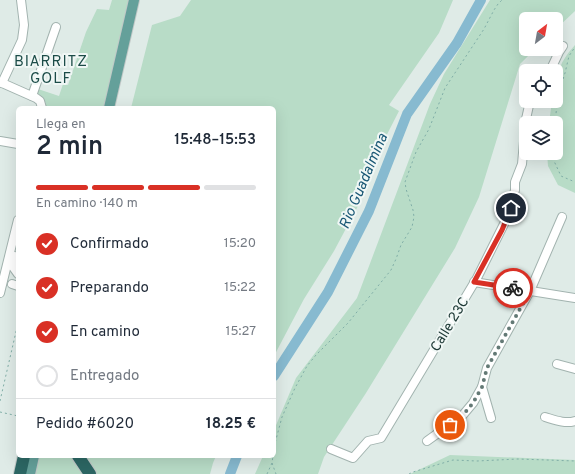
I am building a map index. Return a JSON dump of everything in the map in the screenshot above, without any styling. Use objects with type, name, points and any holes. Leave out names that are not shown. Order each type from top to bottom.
[{"type":"highway","points":[[20,474],[24,458]]},
{"type":"highway","points":[[79,458],[90,474]]},
{"type":"main road","points":[[109,106],[134,0]]},
{"type":"main road","points":[[30,474],[34,458]]},
{"type":"street","points":[[21,0],[24,25],[22,40],[1,83],[32,96],[40,101],[41,106]]},
{"type":"street","points":[[32,96],[56,27]]},
{"type":"street","name":"Calle 23C","points":[[331,449],[354,458],[368,441],[381,438],[474,282],[502,230],[511,208],[515,182],[523,157],[529,108]]},
{"type":"street","points":[[0,141],[16,144]]},
{"type":"street","points":[[427,441],[462,416],[473,403],[482,387],[487,368],[530,291],[562,217]]},
{"type":"street","points":[[0,294],[16,228]]},
{"type":"street","points":[[14,253],[13,267],[16,271]]},
{"type":"street","points":[[474,282],[575,298]]},
{"type":"street","points":[[557,364],[575,369]]},
{"type":"street","points":[[482,387],[491,418]]},
{"type":"street","points":[[545,417],[559,421],[575,421]]},
{"type":"path","points":[[276,440],[282,417],[295,388],[308,366],[316,355],[348,323],[391,270],[401,245],[408,235],[413,222],[413,210],[405,182],[416,152],[429,129],[445,88],[484,29],[494,10],[502,0]]},
{"type":"path","points":[[556,116],[558,95],[566,73],[569,56],[575,48]]},
{"type":"path","points":[[554,160],[561,176],[575,182]]},
{"type":"path","points":[[0,402],[16,332]]},
{"type":"path","points":[[0,412],[16,416]]},
{"type":"path","points":[[267,474],[273,458]]},
{"type":"path","points":[[409,474],[453,460],[477,461],[518,459],[575,461]]},
{"type":"path","points":[[272,463],[276,474]]},
{"type":"green space","points":[[112,0],[131,0],[105,106],[46,106],[45,101],[37,93],[38,89],[59,96],[63,84],[68,85],[86,32],[97,9],[109,10]]},
{"type":"green space","points":[[191,0],[453,0],[439,33],[389,105],[399,111],[378,152],[358,206],[334,251],[304,299],[276,352],[276,106],[132,106],[152,25],[180,16]]},
{"type":"green space","points":[[490,0],[575,0],[575,11],[563,22],[563,12],[519,12],[519,56],[528,56],[519,64],[479,197],[455,248],[366,393],[324,457],[318,474],[255,474],[262,458],[276,458],[276,425],[296,378],[357,298],[430,104],[444,74]]},
{"type":"green space","points":[[575,45],[575,193],[558,185],[548,166],[548,160],[563,160],[563,116],[550,116],[551,108],[563,108],[563,64],[562,64]]},
{"type":"green space","points":[[450,455],[575,460],[575,474],[410,474]]},
{"type":"green space","points":[[38,458],[76,458],[87,474],[34,474]]},
{"type":"green space","points":[[85,458],[215,458],[210,474],[97,474]]},
{"type":"waterway","name":"Rio Guadalmina","points":[[276,373],[328,292],[369,211],[407,114],[457,43],[481,0]]},
{"type":"waterway","name":"Rio Guadalmina","points":[[230,474],[236,458]]},
{"type":"way so far","points":[[450,425],[462,416],[473,403],[482,387],[487,368],[530,291],[513,288]]},
{"type":"district","name":"BIARRITZ GOLF","points":[[51,70]]},
{"type":"route","points":[[511,208],[502,230],[474,282],[513,288]]}]
